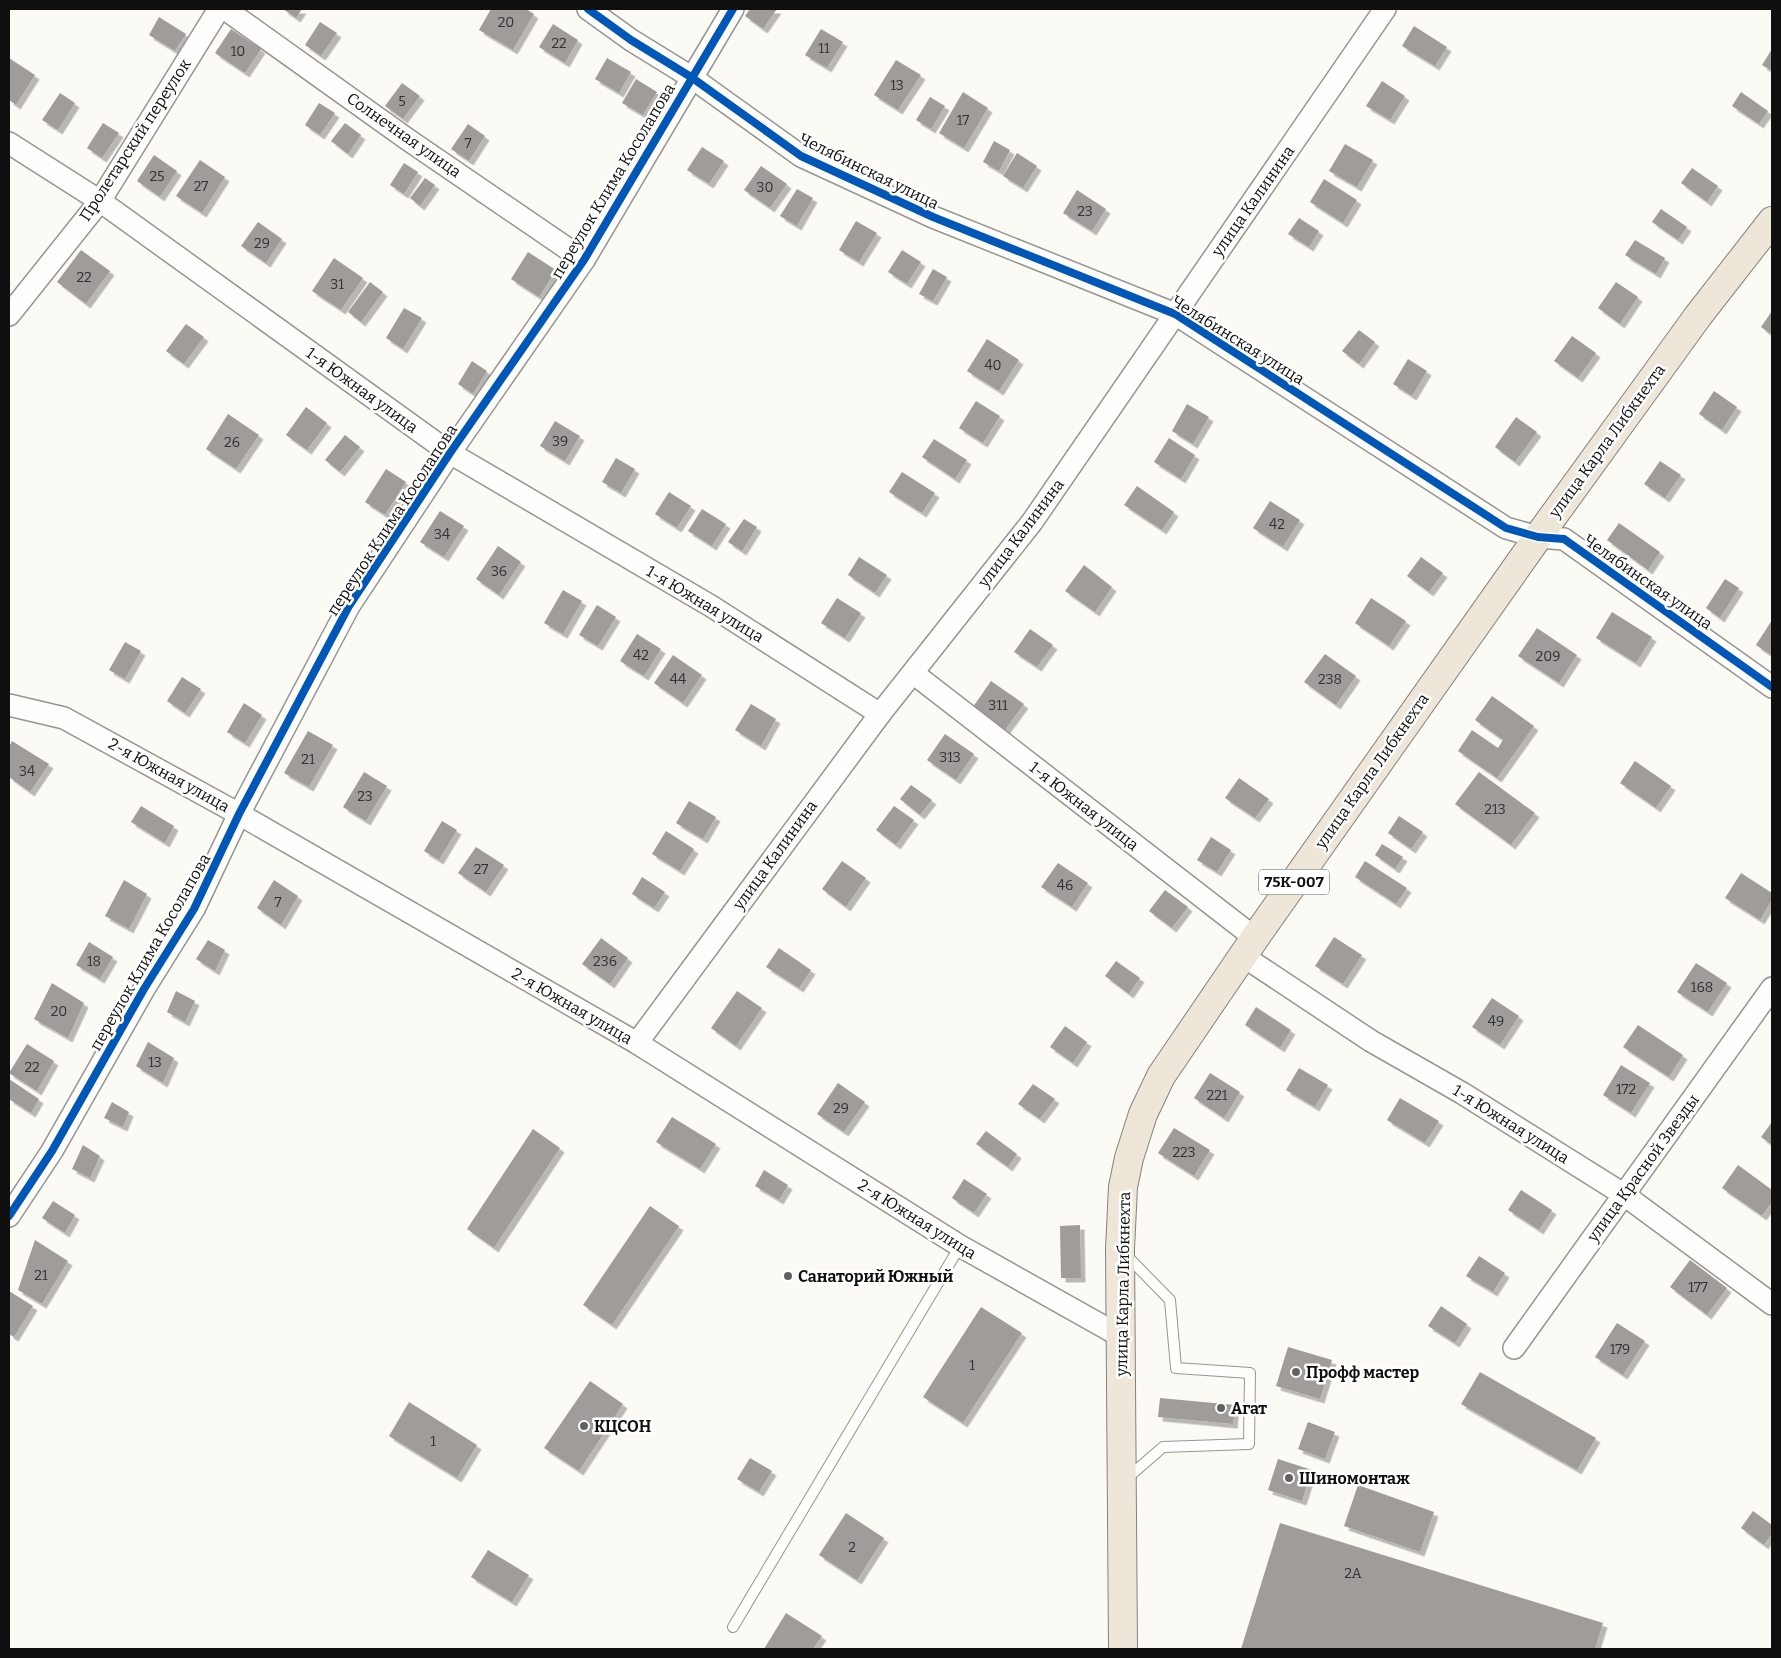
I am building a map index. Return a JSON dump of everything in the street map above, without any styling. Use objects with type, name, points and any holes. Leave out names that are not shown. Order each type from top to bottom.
[{"type":"main road","name":"улица Карла Либкнехта","points":[[1123,1649],[1120,1249],[1123,1187],[1143,1114],[1161,1076],[1249,947],[1538,537],[1698,316],[1772,221]]},
{"type":"street","name":"Пролетарский переулок","points":[[9,315],[100,200],[219,9]]},
{"type":"street","name":"Солнечная улица","points":[[225,9],[408,139],[584,260]]},
{"type":"street","name":"Челябинская улица","points":[[588,9],[631,40],[691,77],[800,156],[934,218],[1175,314],[1506,528],[1538,537],[1564,539],[1772,687]]},
{"type":"street","name":"переулок Клима Косолапова","points":[[9,1216],[52,1151],[144,989],[194,909],[239,814],[349,606],[450,453],[584,260],[733,9]]},
{"type":"street","name":"улица Калинина","points":[[637,1043],[880,714],[1032,522],[1385,9]]},
{"type":"street","name":"1-я Южная улица","points":[[9,143],[100,200],[450,453],[711,606],[880,714]]},
{"type":"street","name":"1-я Южная улица","points":[[913,673],[1249,947],[1371,1042],[1462,1093],[1623,1194],[1772,1304]]},
{"type":"street","name":"2-я Южная улица","points":[[9,705],[64,718],[239,814],[637,1043],[960,1246],[1122,1337]]},
{"type":"street","name":"улица Красной Звезды","points":[[1514,1348],[1772,988]]},
{"type":"lane","points":[[733,1626],[960,1246]]},
{"type":"lane","points":[[1120,1249],[1170,1300],[1176,1368],[1250,1373],[1249,1444],[1163,1447],[1121,1484]]},
{"type":"building","points":[[283,9],[302,9],[296,18]]},
{"type":"building","points":[[491,9],[526,9],[534,14],[513,50],[479,30]]},
{"type":"building","points":[[750,9],[777,9],[763,29],[745,16]]},
{"type":"building","points":[[159,17],[186,34],[175,51],[149,35]]},
{"type":"building","points":[[320,22],[337,33],[321,56],[305,45]]},
{"type":"building","points":[[553,24],[578,40],[565,63],[539,47]]},
{"type":"building","points":[[1414,26],[1447,47],[1435,66],[1402,46]]},
{"type":"building","points":[[231,29],[261,49],[245,73],[215,53]]},
{"type":"building","points":[[821,29],[843,42],[827,68],[805,55]]},
{"type":"building","points":[[1772,49],[1772,71],[1762,65]]},
{"type":"building","points":[[9,58],[35,75],[16,105],[9,100]]},
{"type":"building","points":[[607,58],[631,72],[619,93],[595,79]]},
{"type":"building","points":[[896,60],[921,75],[898,110],[874,95]]},
{"type":"building","points":[[636,79],[657,92],[643,115],[622,103]]},
{"type":"building","points":[[1382,81],[1405,96],[1390,120],[1366,106]]},
{"type":"building","points":[[402,83],[420,96],[403,119],[385,106]]},
{"type":"building","points":[[963,92],[988,108],[964,148],[939,133]]},
{"type":"building","points":[[1741,92],[1768,111],[1759,124],[1732,106]]},
{"type":"building","points":[[60,93],[75,103],[58,130],[42,120]]},
{"type":"building","points":[[930,97],[945,106],[931,129],[916,120]]},
{"type":"building","points":[[319,103],[335,113],[320,135],[305,125]]},
{"type":"building","points":[[103,123],[119,133],[102,158],[87,148]]},
{"type":"building","points":[[345,123],[361,135],[348,154],[331,141]]},
{"type":"building","points":[[468,124],[485,136],[469,161],[451,149]]},
{"type":"building","points":[[994,141],[1010,150],[999,171],[983,162]]},
{"type":"building","points":[[1345,144],[1373,160],[1357,187],[1329,171]]},
{"type":"building","points":[[702,147],[724,161],[709,184],[687,170]]},
{"type":"building","points":[[1017,153],[1037,166],[1023,188],[1003,176]]},
{"type":"building","points":[[154,155],[177,171],[160,197],[137,181]]},
{"type":"building","points":[[200,160],[225,177],[202,213],[176,196]]},
{"type":"building","points":[[404,163],[418,172],[404,194],[390,185]]},
{"type":"building","points":[[761,166],[787,184],[770,208],[744,190]]},
{"type":"building","points":[[1692,168],[1718,186],[1707,202],[1681,183]]},
{"type":"building","points":[[425,178],[435,185],[420,206],[410,198]]},
{"type":"building","points":[[1324,179],[1357,200],[1343,223],[1310,202]]},
{"type":"building","points":[[797,189],[813,198],[797,226],[780,216]]},
{"type":"building","points":[[1077,190],[1106,209],[1092,231],[1063,213]]},
{"type":"building","points":[[1661,209],[1687,227],[1678,240],[1652,222]]},
{"type":"building","points":[[1299,218],[1319,231],[1309,247],[1288,234]]},
{"type":"building","points":[[856,221],[877,233],[859,262],[839,250]]},
{"type":"building","points":[[258,222],[282,239],[266,263],[241,246]]},
{"type":"building","points":[[1635,240],[1665,258],[1656,274],[1625,255]]},
{"type":"building","points":[[81,250],[110,271],[86,304],[57,282]]},
{"type":"building","points":[[902,250],[921,262],[907,284],[888,272]]},
{"type":"building","points":[[528,252],[556,270],[539,297],[511,279]]},
{"type":"building","points":[[334,258],[363,278],[341,310],[312,291]]},
{"type":"building","points":[[933,269],[947,277],[933,301],[919,294]]},
{"type":"building","points":[[370,282],[383,292],[361,322],[348,312]]},
{"type":"building","points":[[1616,282],[1638,297],[1620,324],[1598,308]]},
{"type":"building","points":[[404,308],[422,318],[403,349],[386,338]]},
{"type":"building","points":[[1772,311],[1772,335],[1761,327]]},
{"type":"building","points":[[186,324],[204,337],[184,364],[166,351]]},
{"type":"building","points":[[1359,330],[1375,342],[1359,364],[1342,351]]},
{"type":"building","points":[[1572,336],[1596,353],[1578,378],[1554,361]]},
{"type":"building","points":[[987,339],[1019,360],[999,391],[967,371]]},
{"type":"building","points":[[1408,359],[1427,371],[1412,396],[1393,384]]},
{"type":"building","points":[[472,361],[487,371],[473,394],[458,384]]},
{"type":"building","points":[[1714,391],[1737,407],[1722,430],[1699,414]]},
{"type":"building","points":[[976,401],[1000,416],[983,443],[959,428]]},
{"type":"building","points":[[1187,404],[1209,417],[1193,444],[1172,431]]},
{"type":"building","points":[[306,407],[327,423],[307,450],[286,435]]},
{"type":"building","points":[[228,414],[259,435],[236,469],[206,449]]},
{"type":"building","points":[[1516,417],[1537,432],[1515,462],[1495,447]]},
{"type":"building","points":[[555,421],[580,436],[565,461],[540,446]]},
{"type":"building","points":[[345,435],[360,447],[340,472],[325,460]]},
{"type":"building","points":[[1169,438],[1195,455],[1181,479],[1154,462]]},
{"type":"building","points":[[934,439],[967,460],[955,479],[922,457]]},
{"type":"building","points":[[616,458],[635,469],[621,493],[602,482]]},
{"type":"building","points":[[1660,461],[1681,475],[1665,498],[1644,484]]},
{"type":"building","points":[[386,469],[406,482],[385,515],[365,502]]},
{"type":"building","points":[[902,472],[935,493],[922,513],[889,492]]},
{"type":"building","points":[[1137,486],[1174,512],[1162,530],[1124,505]]},
{"type":"building","points":[[669,492],[691,506],[677,528],[655,514]]},
{"type":"building","points":[[1270,501],[1300,520],[1283,547],[1253,528]]},
{"type":"building","points":[[702,509],[726,524],[712,546],[688,531]]},
{"type":"building","points":[[440,511],[464,526],[444,557],[420,542]]},
{"type":"building","points":[[744,519],[757,527],[742,551],[728,542]]},
{"type":"building","points":[[1619,523],[1660,552],[1648,570],[1607,540]]},
{"type":"building","points":[[498,546],[521,562],[499,595],[476,579]]},
{"type":"building","points":[[859,557],[887,575],[875,593],[848,575]]},
{"type":"building","points":[[1421,557],[1443,573],[1429,592],[1407,576]]},
{"type":"building","points":[[1084,565],[1112,587],[1095,612],[1065,591]]},
{"type":"building","points":[[1725,579],[1739,588],[1720,618],[1706,608]]},
{"type":"building","points":[[563,590],[582,601],[563,634],[544,623]]},
{"type":"building","points":[[837,598],[861,613],[845,638],[821,623]]},
{"type":"building","points":[[1371,598],[1406,621],[1389,646],[1355,623]]},
{"type":"building","points":[[597,605],[616,617],[598,646],[579,635]]},
{"type":"building","points":[[1612,612],[1652,637],[1636,663],[1596,638]]},
{"type":"building","points":[[1772,620],[1772,654],[1771,655],[1756,645]]},
{"type":"building","points":[[1537,628],[1577,655],[1559,683],[1518,656]]},
{"type":"building","points":[[1030,629],[1053,645],[1037,667],[1014,652]]},
{"type":"building","points":[[637,634],[661,649],[644,676],[620,661]]},
{"type":"building","points":[[125,642],[141,651],[125,679],[109,670]]},
{"type":"building","points":[[1325,654],[1356,676],[1336,705],[1304,682]]},
{"type":"building","points":[[673,655],[702,675],[683,703],[654,683]]},
{"type":"building","points":[[182,677],[201,689],[185,713],[167,701]]},
{"type":"building","points":[[991,681],[1024,704],[1005,730],[973,707]]},
{"type":"building","points":[[1492,696],[1534,726],[1497,778],[1458,751],[1472,730],[1498,748],[1503,740],[1475,720]]},
{"type":"building","points":[[244,703],[262,715],[245,743],[227,732]]},
{"type":"building","points":[[751,704],[776,719],[761,746],[735,730]]},
{"type":"building","points":[[308,731],[333,745],[309,787],[284,773]]},
{"type":"building","points":[[945,734],[974,754],[956,780],[927,760]]},
{"type":"building","points":[[12,741],[49,764],[30,792],[9,777],[9,747]]},
{"type":"building","points":[[1635,761],[1671,786],[1656,808],[1620,783]]},
{"type":"building","points":[[364,772],[387,786],[366,821],[343,807]]},
{"type":"building","points":[[1479,772],[1535,813],[1511,845],[1455,804]]},
{"type":"building","points":[[1239,778],[1269,799],[1255,818],[1225,798]]},
{"type":"building","points":[[911,785],[932,800],[920,815],[900,799]]},
{"type":"building","points":[[689,801],[716,817],[703,839],[676,823]]},
{"type":"building","points":[[141,806],[174,826],[165,843],[131,822]]},
{"type":"building","points":[[894,806],[914,820],[896,845],[876,830]]},
{"type":"building","points":[[1399,816],[1423,832],[1411,849],[1388,833]]},
{"type":"building","points":[[442,821],[457,830],[439,860],[424,851]]},
{"type":"building","points":[[666,831],[694,849],[680,871],[652,854]]},
{"type":"building","points":[[1211,837],[1231,850],[1217,872],[1197,860]]},
{"type":"building","points":[[1382,844],[1403,857],[1395,869],[1375,855]]},
{"type":"building","points":[[476,847],[504,865],[486,892],[458,873]]},
{"type":"building","points":[[842,861],[866,878],[846,907],[822,889]]},
{"type":"building","points":[[1365,861],[1407,888],[1396,904],[1355,877]]},
{"type":"building","points":[[1058,863],[1088,883],[1072,907],[1041,887]]},
{"type":"building","points":[[1741,873],[1772,893],[1772,900],[1760,920],[1725,898]]},
{"type":"building","points":[[642,877],[665,892],[654,908],[632,894]]},
{"type":"building","points":[[124,880],[147,894],[129,929],[105,916]]},
{"type":"building","points":[[274,880],[298,896],[281,925],[257,908]]},
{"type":"building","points":[[1165,890],[1188,907],[1172,928],[1149,911]]},
{"type":"building","points":[[1334,937],[1362,955],[1343,984],[1315,966]]},
{"type":"building","points":[[601,938],[628,958],[610,984],[582,964]]},
{"type":"building","points":[[208,940],[225,950],[215,971],[196,959]]},
{"type":"building","points":[[89,942],[113,957],[100,979],[76,965]]},
{"type":"building","points":[[779,948],[811,970],[799,988],[766,967]]},
{"type":"building","points":[[1116,961],[1140,978],[1129,994],[1105,976]]},
{"type":"building","points":[[1696,963],[1727,983],[1708,1012],[1677,992]]},
{"type":"building","points":[[52,983],[84,1003],[68,1038],[34,1019]]},
{"type":"building","points":[[176,991],[195,1001],[185,1022],[167,1012]]},
{"type":"building","points":[[737,991],[762,1008],[736,1046],[711,1028]]},
{"type":"building","points":[[1492,998],[1519,1016],[1500,1045],[1472,1027]]},
{"type":"building","points":[[1256,1007],[1291,1030],[1280,1048],[1245,1025]]},
{"type":"building","points":[[1638,1025],[1683,1055],[1669,1077],[1623,1047]]},
{"type":"building","points":[[1065,1026],[1087,1042],[1073,1063],[1050,1047]]},
{"type":"building","points":[[148,1042],[174,1058],[163,1083],[136,1066]]},
{"type":"building","points":[[27,1044],[54,1061],[37,1091],[9,1073]]},
{"type":"building","points":[[1621,1065],[1650,1083],[1631,1113],[1603,1095]]},
{"type":"building","points":[[1299,1068],[1328,1085],[1315,1107],[1286,1090]]},
{"type":"building","points":[[1210,1073],[1240,1092],[1224,1118],[1194,1098]]},
{"type":"building","points":[[9,1079],[39,1099],[31,1113],[9,1099]]},
{"type":"building","points":[[838,1083],[865,1102],[844,1132],[817,1114]]},
{"type":"building","points":[[1033,1084],[1055,1099],[1040,1119],[1018,1104]]},
{"type":"building","points":[[1400,1098],[1439,1121],[1425,1143],[1387,1120]]},
{"type":"building","points":[[112,1102],[129,1112],[123,1127],[104,1118]]},
{"type":"building","points":[[672,1117],[716,1144],[700,1169],[656,1142]]},
{"type":"building","points":[[1772,1122],[1772,1145],[1761,1137]]},
{"type":"building","points":[[1174,1128],[1210,1150],[1194,1176],[1158,1153]]},
{"type":"building","points":[[533,1129],[560,1148],[494,1248],[467,1229]]},
{"type":"building","points":[[986,1131],[1017,1154],[1008,1167],[976,1144]]},
{"type":"building","points":[[83,1145],[100,1156],[90,1178],[72,1169]]},
{"type":"building","points":[[1738,1165],[1772,1190],[1772,1202],[1762,1216],[1722,1188]]},
{"type":"building","points":[[764,1170],[788,1185],[779,1200],[755,1186]]},
{"type":"building","points":[[964,1179],[987,1194],[974,1213],[952,1198]]},
{"type":"building","points":[[1521,1190],[1552,1210],[1539,1230],[1508,1210]]},
{"type":"building","points":[[53,1201],[75,1215],[65,1233],[42,1218]]},
{"type":"building","points":[[650,1206],[679,1226],[612,1325],[583,1305]]},
{"type":"building","points":[[1080,1225],[1081,1278],[1061,1278],[1060,1226]]},
{"type":"building","points":[[35,1240],[68,1261],[42,1304],[18,1290]]},
{"type":"building","points":[[1479,1256],[1505,1273],[1493,1292],[1466,1276]]},
{"type":"building","points":[[1690,1260],[1727,1288],[1707,1315],[1670,1287]]},
{"type":"building","points":[[9,1291],[33,1306],[14,1337],[9,1334]]},
{"type":"building","points":[[1441,1306],[1467,1324],[1455,1343],[1428,1326]]},
{"type":"building","points":[[981,1307],[1022,1333],[963,1423],[923,1397]]},
{"type":"building","points":[[1617,1323],[1645,1341],[1623,1375],[1595,1357]]},
{"type":"building","points":[[1288,1347],[1332,1360],[1320,1399],[1276,1386]]},
{"type":"building","points":[[1480,1372],[1596,1438],[1577,1470],[1461,1404]]},
{"type":"building","name":"КЦСОН","points":[[590,1381],[623,1404],[579,1471],[544,1448]]},
{"type":"building","points":[[1160,1398],[1235,1405],[1233,1424],[1158,1417]]},
{"type":"building","points":[[409,1402],[477,1445],[457,1478],[389,1436]]},
{"type":"building","points":[[1308,1422],[1335,1432],[1325,1459],[1298,1449]]},
{"type":"building","points":[[750,1458],[772,1471],[759,1492],[737,1479]]},
{"type":"building","points":[[1278,1459],[1312,1470],[1302,1501],[1268,1490]]},
{"type":"building","points":[[1358,1485],[1434,1512],[1420,1552],[1344,1526]]},
{"type":"building","points":[[1753,1511],[1772,1525],[1772,1533],[1764,1545],[1741,1528]]},
{"type":"building","points":[[846,1513],[884,1538],[857,1580],[819,1555]]},
{"type":"building","points":[[1280,1523],[1603,1623],[1595,1649],[1241,1649]]},
{"type":"building","points":[[488,1550],[529,1575],[512,1602],[471,1577]]},
{"type":"building","points":[[786,1613],[822,1636],[813,1649],[764,1649]]},
{"type":"cycle path","points":[[588,9],[631,40],[691,77],[801,156],[933,217],[1175,314],[1506,528],[1538,537],[1564,539],[1772,687]]},
{"type":"cycle path","points":[[9,1216],[52,1151],[144,989],[194,909],[239,814],[349,606],[450,453],[584,260],[733,9]]},
{"type":"place","name":"Санаторий Южный","points":[[788,1276]]},
{"type":"place","name":"Профф мастер","points":[[1296,1372]]},
{"type":"place","name":"Агат","points":[[1221,1408]]},
{"type":"place","name":"КЦСОН","points":[[584,1426]]},
{"type":"place","name":"Шиномонтаж","points":[[1289,1478]]}]
